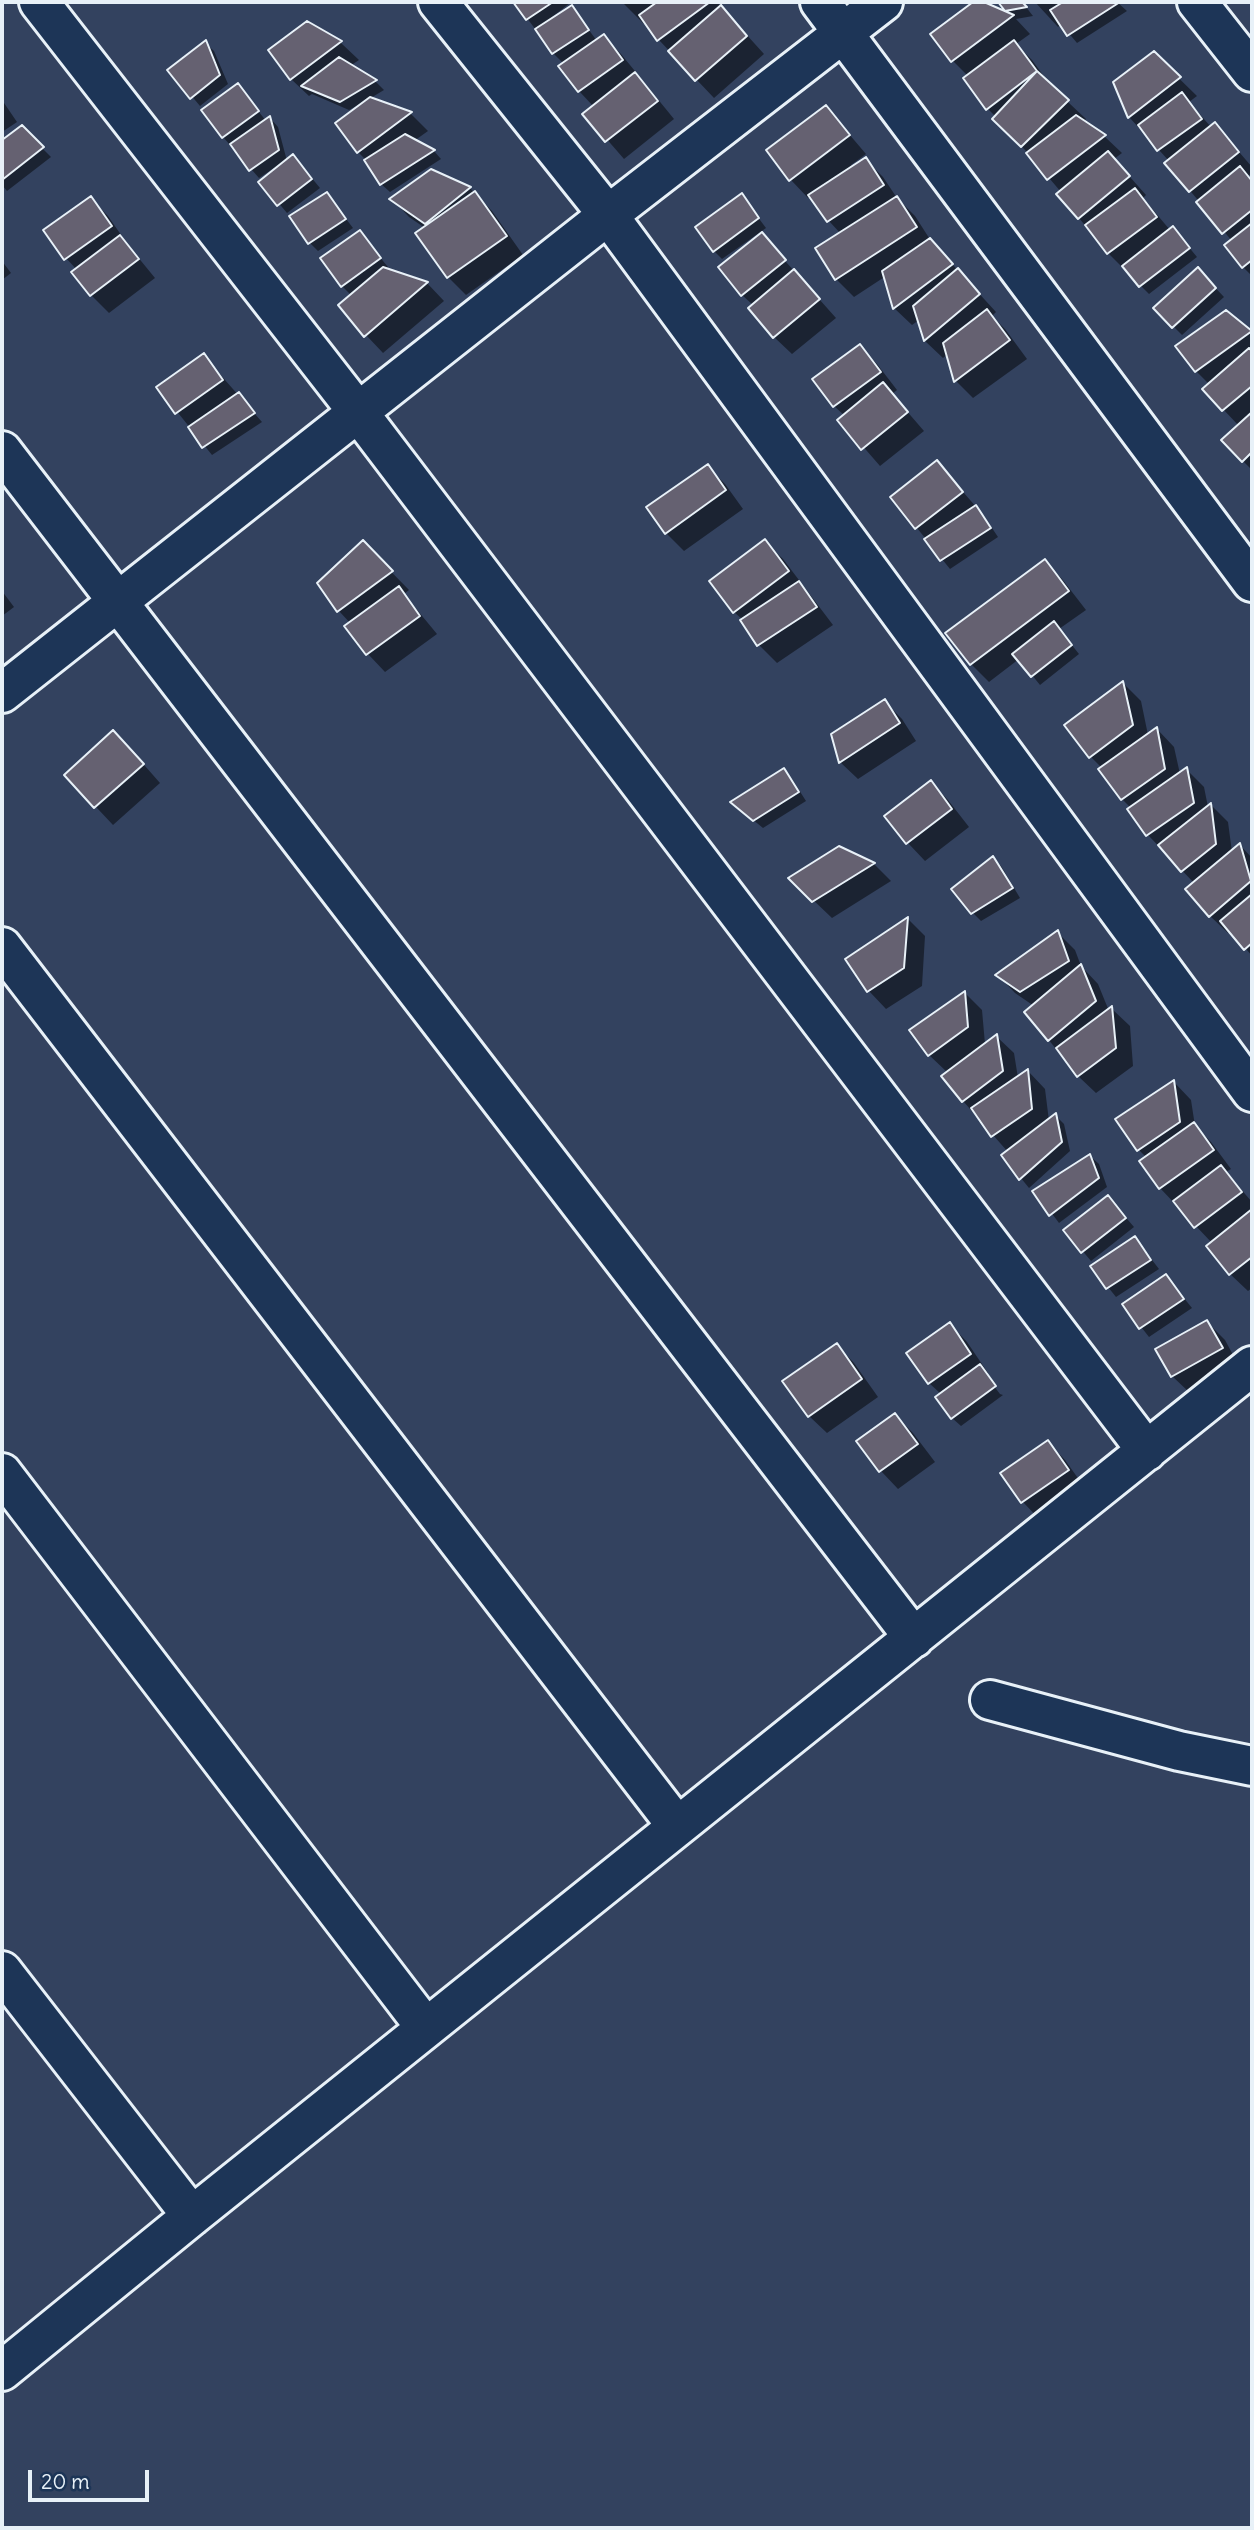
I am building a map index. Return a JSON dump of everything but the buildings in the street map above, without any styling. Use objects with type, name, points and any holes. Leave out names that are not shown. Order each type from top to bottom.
[{"type":"street","points":[[39,2],[358,412],[1147,1451]]},
{"type":"street","points":[[438,2],[608,215],[1252,1092]]},
{"type":"street","points":[[820,2],[845,32],[1252,582]]},
{"type":"street","points":[[2,693],[608,215],[883,2]]},
{"type":"street","points":[[1197,2],[1252,72]]},
{"type":"street","points":[[2,451],[914,1638]]},
{"type":"street","points":[[2,947],[677,1826]]},
{"type":"street","points":[[2,2371],[1252,1366]]},
{"type":"street","points":[[2,1473],[426,2028]]},
{"type":"street","points":[[990,1700],[1179,1751],[1252,1766]]},
{"type":"street","points":[[2,1971],[192,2216]]}]
